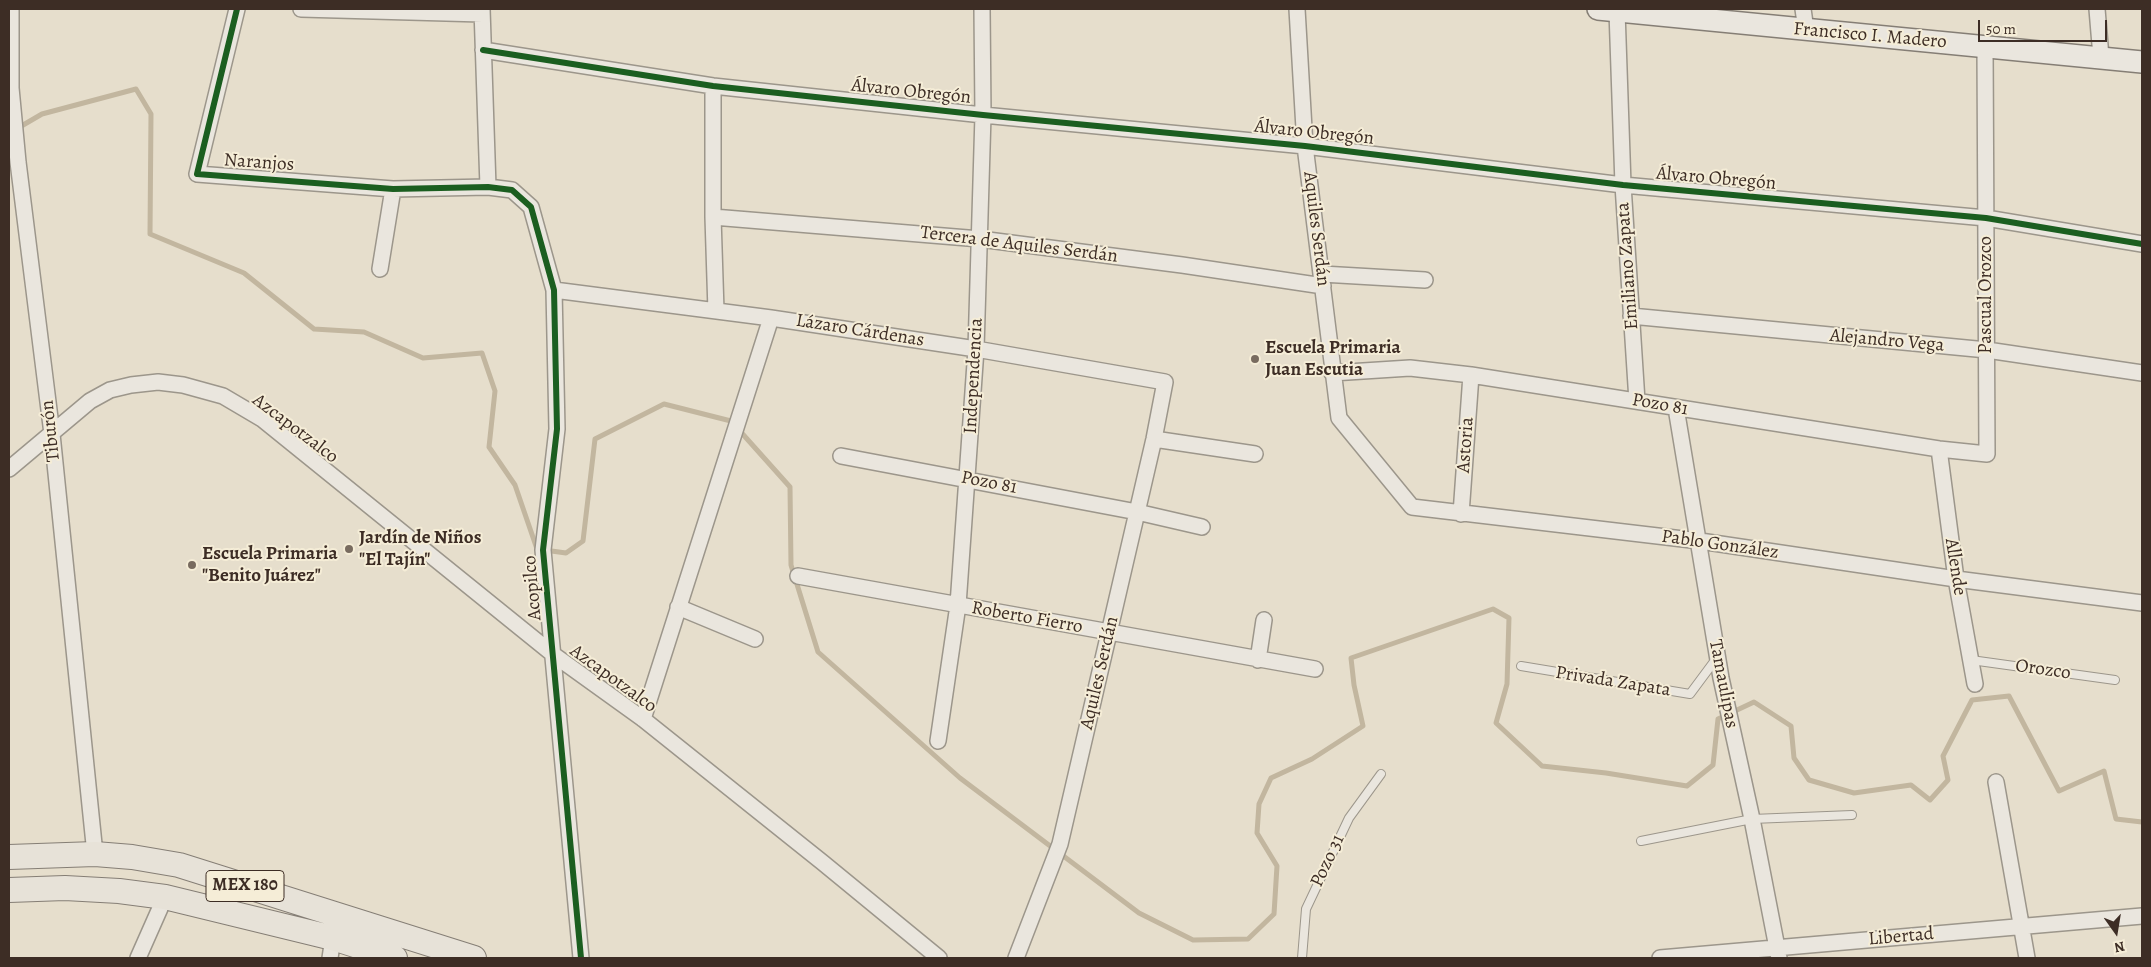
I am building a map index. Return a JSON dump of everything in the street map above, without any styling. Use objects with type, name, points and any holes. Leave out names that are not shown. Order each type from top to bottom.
[{"type":"main road","name":"MEX 180","points":[[9,856],[95,854],[132,857],[180,865],[474,958]]},
{"type":"main road","name":"MEX 180","points":[[9,890],[65,888],[119,891],[165,897],[332,948],[395,958]]},
{"type":"street","name":"Tiburón","points":[[11,9],[11,88],[18,162],[52,434],[95,854]]},
{"type":"street","name":"Naranjos","points":[[237,9],[197,174],[392,188],[488,187]]},
{"type":"street","points":[[302,9],[482,11],[488,187]]},
{"type":"street","name":"Independencia","points":[[938,741],[958,606],[976,349],[983,115],[982,9]]},
{"type":"street","name":"Aquiles Serdán","points":[[1297,9],[1305,146],[1339,418]]},
{"type":"street","points":[[1803,9],[1806,30]]},
{"type":"street","points":[[2097,9],[2101,57]]},
{"type":"street","name":"Francisco I. Madero","points":[[1608,10],[2142,62]]},
{"type":"street","name":"Emiliano Zapata","points":[[1608,10],[1623,185],[1637,401]]},
{"type":"street","name":"Pascual Orozco","points":[[1985,46],[1987,454]]},
{"type":"street","name":"Álvaro Obregón","points":[[483,50],[713,86],[983,115],[1305,146],[1623,185],[1986,218],[2142,244]]},
{"type":"street","points":[[713,86],[713,217],[716,311]]},
{"type":"street","name":"Acopilco","points":[[488,187],[512,190],[530,207],[554,290],[557,429],[543,550],[582,958]]},
{"type":"street","points":[[380,269],[392,188]]},
{"type":"street","name":"Tercera de Aquiles Serdán","points":[[713,217],[980,238],[1182,265],[1322,280],[1425,280]]},
{"type":"street","name":"Lázaro Cárdenas","points":[[554,290],[771,318],[976,349],[1165,382]]},
{"type":"street","name":"Alejandro Vega","points":[[1631,316],[1987,350],[2142,373]]},
{"type":"street","name":"Azcapotzalco","points":[[643,719],[736,434],[771,318]]},
{"type":"street","name":"Pozo 81","points":[[1332,373],[1410,368],[1471,375],[1939,449],[1987,454]]},
{"type":"street","name":"Astoria","points":[[1462,514],[1471,375]]},
{"type":"street","name":"Azcapotzalco","points":[[9,469],[90,401],[110,390],[158,382],[183,385],[223,396],[262,418],[554,655],[643,719],[939,958]]},
{"type":"street","name":"Aquiles Serdán","points":[[1016,958],[1060,844],[1154,439],[1165,382]]},
{"type":"street","name":"Tamaulipas","points":[[1676,408],[1700,541],[1717,658],[1752,819],[1778,952]]},
{"type":"street","name":"Pablo González","points":[[1339,418],[1412,507],[1700,541],[1956,579],[2142,603]]},
{"type":"street","points":[[1154,439],[1254,454]]},
{"type":"street","name":"Allende","points":[[1939,449],[1956,579],[1972,660],[1974,684]]},
{"type":"street","name":"Pozo 81","points":[[841,456],[1136,512],[1202,527]]},
{"type":"street","name":"Roberto Fierro","points":[[798,576],[1315,669]]},
{"type":"street","points":[[678,607],[755,639]]},
{"type":"street","points":[[1258,660],[1264,620]]},
{"type":"street","points":[[1996,782],[2027,958]]},
{"type":"street","points":[[138,958],[165,897]]},
{"type":"street","name":"Libertad","points":[[1660,958],[1778,952],[2142,916]]},
{"type":"lane","name":"Privada Zapata","points":[[1521,666],[1690,694],[1717,658]]},
{"type":"lane","name":"Orozco","points":[[1972,660],[2115,680]]},
{"type":"lane","name":"Pozo 31","points":[[1302,958],[1306,909],[1349,818],[1381,774]]},
{"type":"lane","points":[[1641,840],[1752,819],[1852,815]]},
{"type":"waterway","points":[[18,128],[42,114],[136,89],[151,114],[150,234],[244,273],[314,329],[364,332],[423,358],[482,353],[495,391],[489,447],[515,485],[537,549],[566,553],[583,541],[595,439],[664,404],[731,421],[790,487],[791,565],[818,652],[960,778],[1139,913],[1193,940],[1248,939],[1274,914],[1277,866],[1257,833],[1259,804],[1271,778],[1312,759],[1363,726],[1354,685],[1351,658],[1493,609],[1509,618],[1507,684],[1496,723],[1542,766],[1606,773],[1687,786],[1713,765],[1718,719],[1754,702],[1791,726],[1794,758],[1809,780],[1854,793],[1911,785],[1930,800],[1948,780],[1943,756],[1972,700],[2009,696],[2059,791],[2104,771],[2116,819],[2142,822]]},
{"type":"cycle path","points":[[237,9],[197,174],[393,189],[488,187],[512,190],[531,207],[554,290],[557,429],[543,550],[581,958]]},
{"type":"cycle path","points":[[483,50],[713,86],[983,115],[1305,146],[1623,185],[1986,218],[2142,244]]},
{"type":"place","name":"Escuela Primaria Juan Escutia","points":[[1255,359]]},
{"type":"place","name":"Jardín de Niños \"El Tajín\"","points":[[349,549]]},
{"type":"place","name":"Escuela Primaria \"Benito Juárez\"","points":[[192,565]]}]
